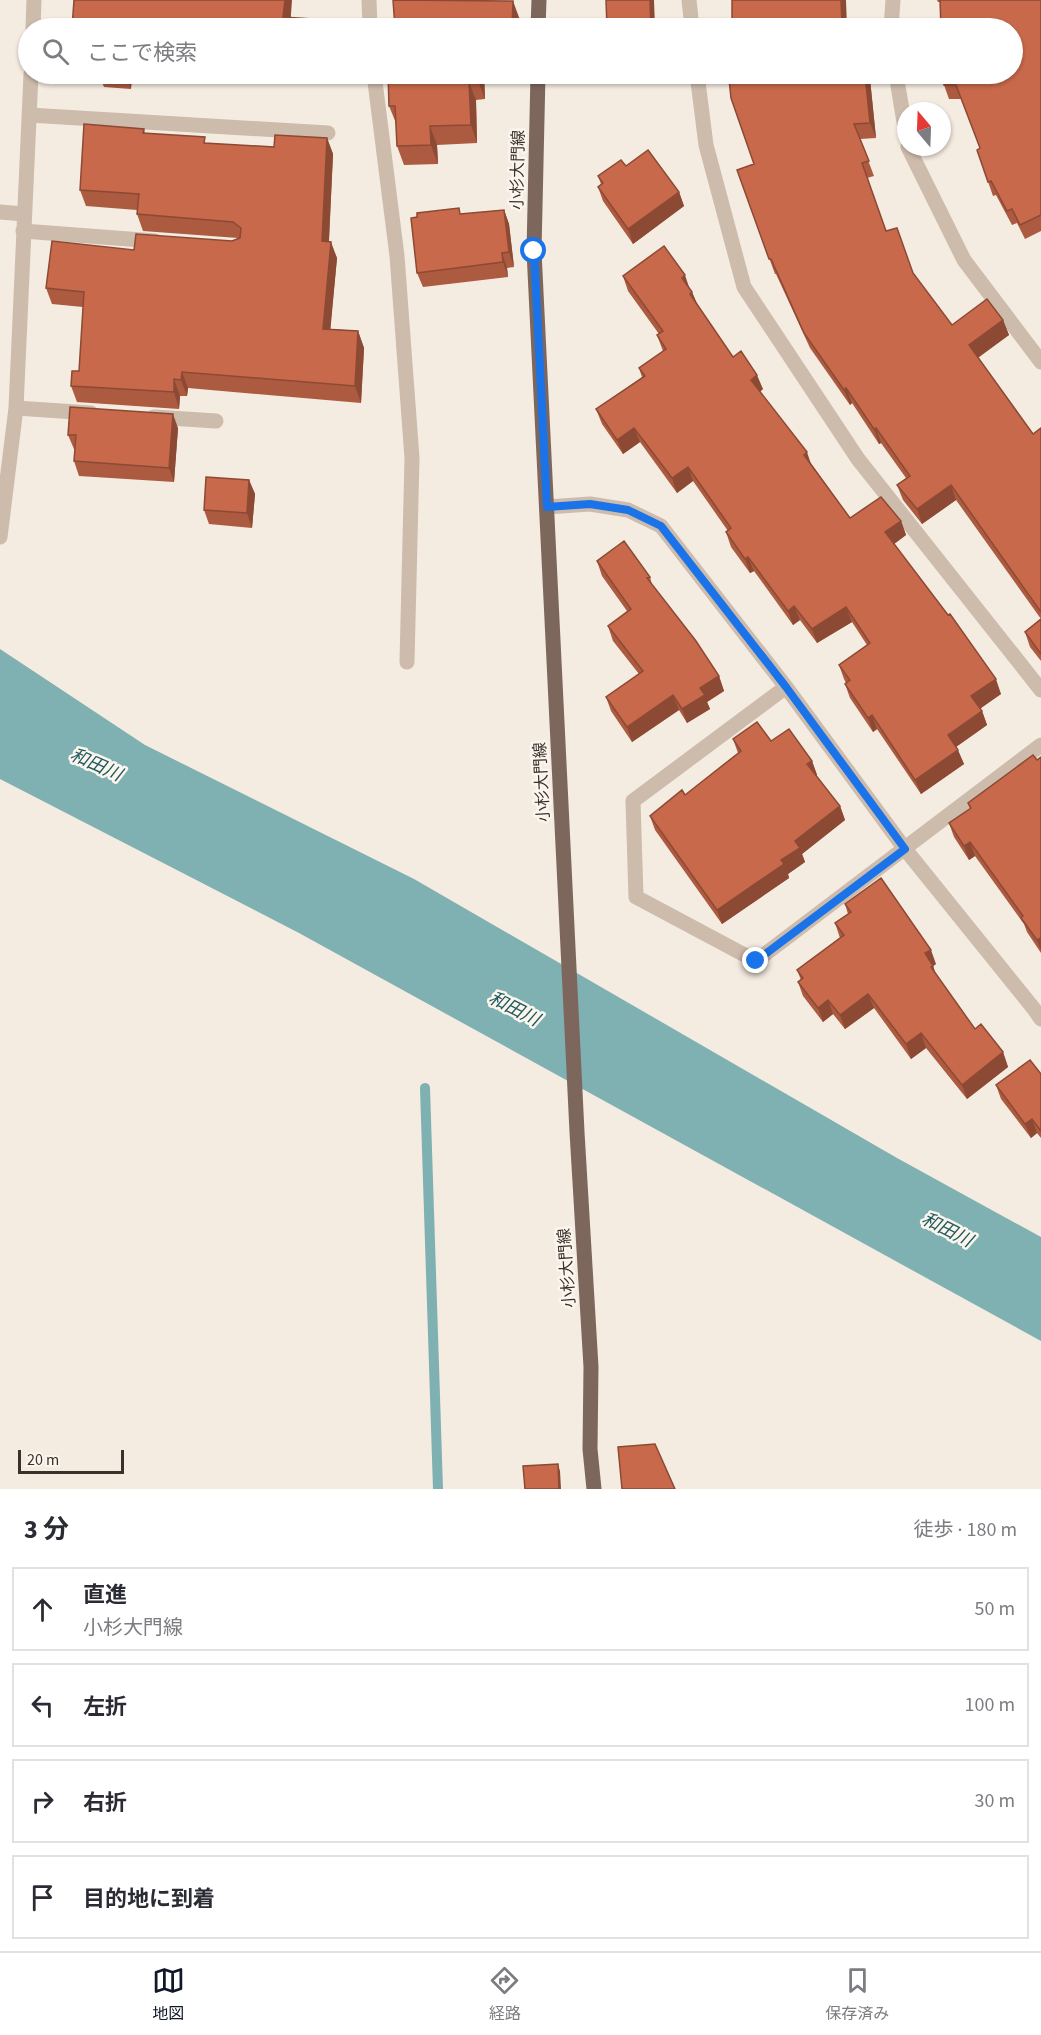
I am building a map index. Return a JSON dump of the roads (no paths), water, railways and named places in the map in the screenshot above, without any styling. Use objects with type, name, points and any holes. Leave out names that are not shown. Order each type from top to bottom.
[{"type":"main road","points":[[538,18],[539,0]]},
{"type":"main road","name":"小杉大門線","points":[[538,84],[534,251],[577,1132],[591,1367],[591,1449],[594,1489]]},
{"type":"street","points":[[33,18],[34,0]]},
{"type":"street","points":[[369,0],[370,18]]},
{"type":"street","points":[[689,0],[691,18]]},
{"type":"street","points":[[892,18],[893,0]]},
{"type":"street","points":[[0,537],[16,408],[30,84]]},
{"type":"street","points":[[375,84],[397,256],[412,458],[407,662]]},
{"type":"street","points":[[699,84],[706,145],[744,287],[858,459],[1041,690]]},
{"type":"street","points":[[898,84],[901,102]]},
{"type":"street","points":[[28,114],[328,133]]},
{"type":"street","points":[[912,156],[964,260],[1041,362]]},
{"type":"street","points":[[0,212],[24,214]]},
{"type":"street","points":[[23,231],[166,242]]},
{"type":"street","points":[[16,408],[110,414]]},
{"type":"street","points":[[134,416],[216,421]]},
{"type":"street","points":[[547,507],[590,504],[628,510],[661,526],[786,687],[905,849],[1041,1019]]},
{"type":"street","points":[[786,687],[633,801],[636,897],[756,961],[1041,745]]},
{"type":"water","name":"和田川","points":[[0,649],[145,745],[414,879],[897,1158],[1041,1237],[1041,1341],[299,933],[0,779]]},
{"type":"waterway","points":[[425,1088],[438,1489]]}]
